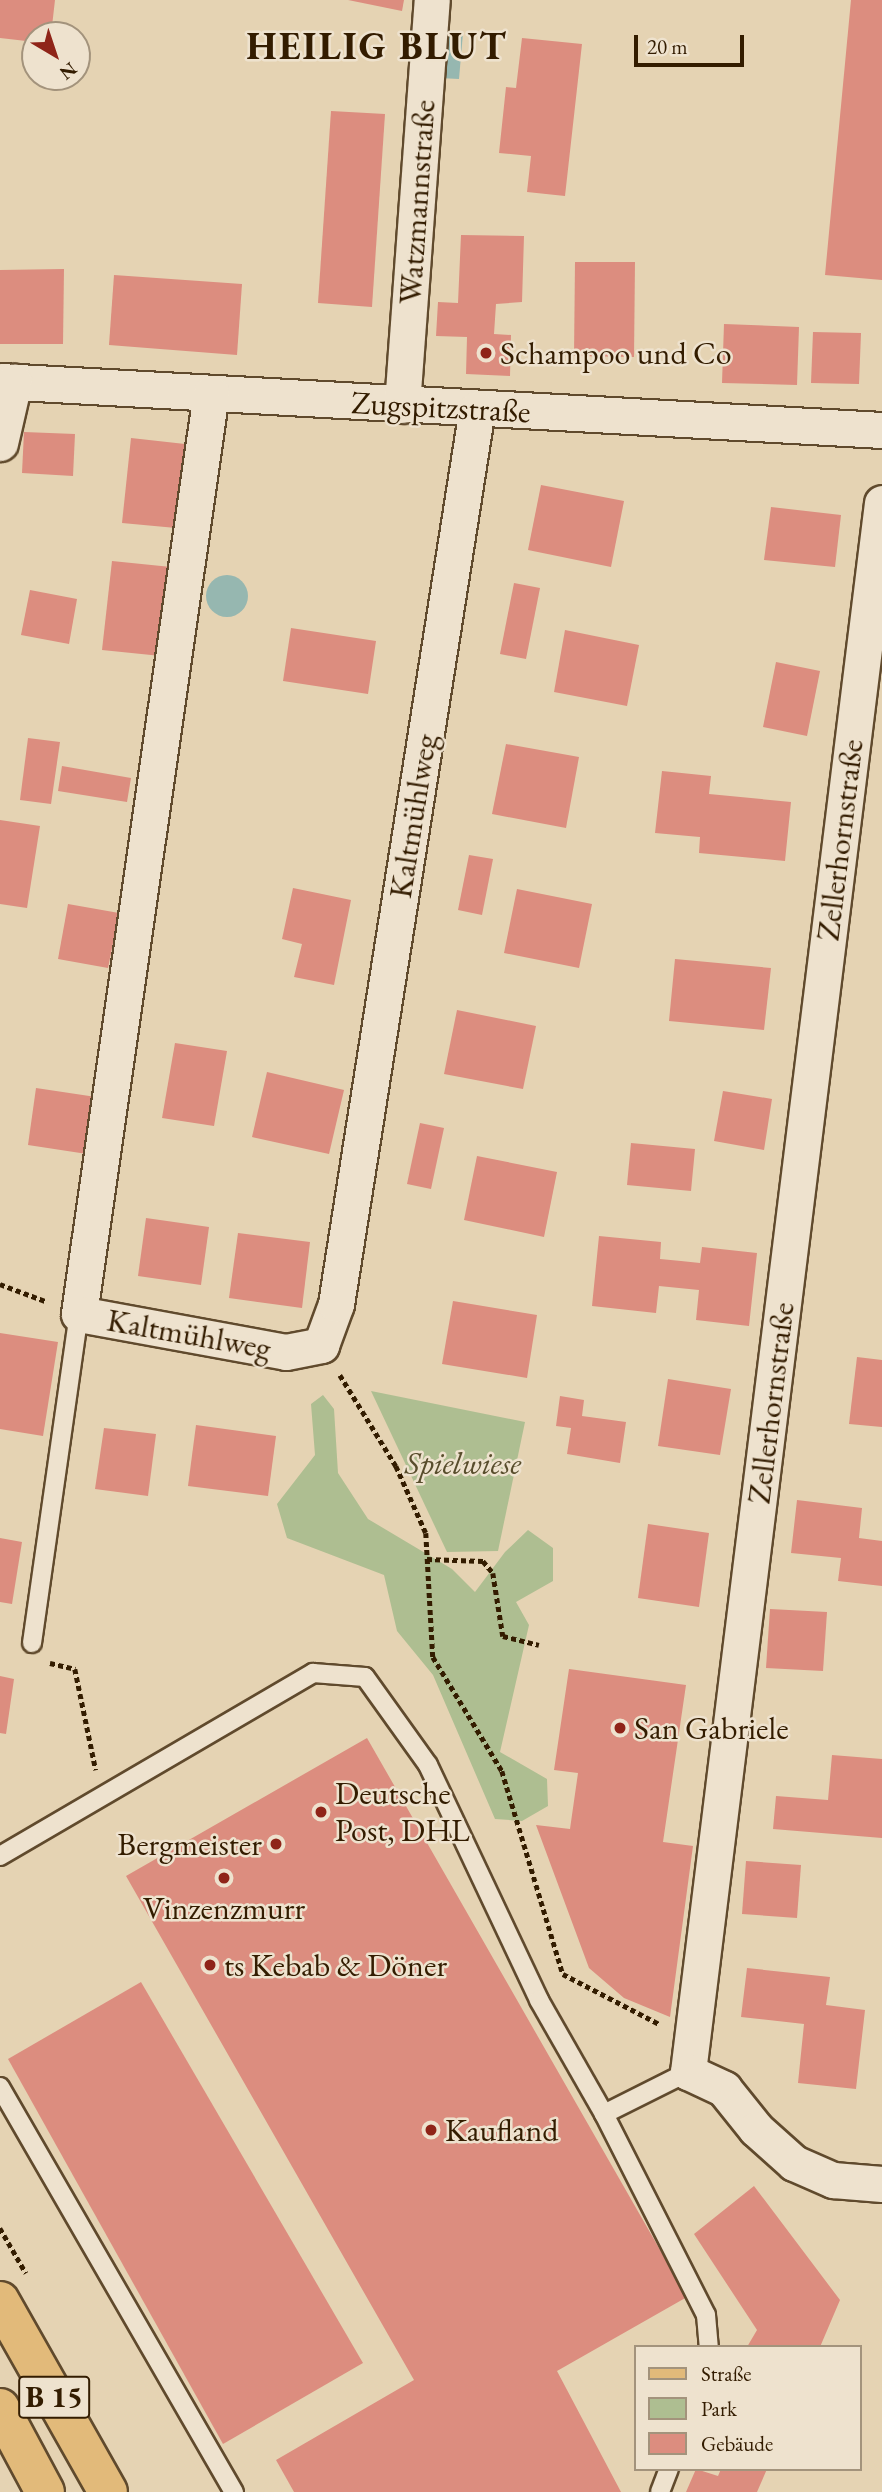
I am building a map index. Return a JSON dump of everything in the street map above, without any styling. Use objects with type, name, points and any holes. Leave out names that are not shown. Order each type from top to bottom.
[{"type":"main road","name":"B 15","points":[[0,2301],[108,2492]]},
{"type":"main road","name":"B 15","points":[[0,2408],[45,2492]]},
{"type":"street","name":"Watzmannstraße","points":[[402,405],[432,0]]},
{"type":"street","name":"Zugspitzstraße","points":[[7,382],[477,410],[882,430]]},
{"type":"street","points":[[0,443],[7,382]]},
{"type":"street","name":"Kaltmühlweg","points":[[211,393],[79,1314],[286,1352],[321,1345],[336,1304],[477,410]]},
{"type":"street","name":"Zellerhornstraße","points":[[688,2072],[882,503]]},
{"type":"street","points":[[688,2072],[724,2089],[756,2129],[794,2163],[833,2180],[882,2184]]},
{"type":"lane","points":[[32,1643],[79,1314]]},
{"type":"lane","points":[[0,1856],[313,1673],[365,1678],[428,1765],[539,2000],[604,2114],[706,2315],[709,2345]]},
{"type":"lane","points":[[604,2114],[688,2072]]},
{"type":"lane","points":[[0,2087],[234,2492]]},
{"type":"lane","points":[[660,2492],[668,2471]]},
{"type":"path","points":[[0,1284],[79,1314]]},
{"type":"path","points":[[321,1345],[396,1466],[426,1533],[433,1657],[502,1771],[564,1974],[631,2013],[692,2038]]},
{"type":"path","points":[[427,1559],[482,1561],[494,1573],[503,1636],[539,1645]]},
{"type":"path","points":[[32,1643],[30,1670],[42,1670],[43,1661],[75,1669],[101,1796]]},
{"type":"green space","name":"Spielwiese","points":[[371,1391],[525,1422],[498,1551],[447,1552]]},
{"type":"green space","points":[[323,1395],[334,1409],[338,1473],[368,1519],[452,1569],[475,1592],[505,1552],[528,1530],[553,1548],[553,1581],[516,1602],[529,1625],[500,1752],[547,1779],[548,1806],[522,1821],[495,1819],[433,1675],[397,1631],[384,1575],[287,1538],[277,1504],[315,1455],[311,1404]]},
{"type":"water","points":[[442,31],[463,33],[459,79],[439,78]]},
{"type":"water","points":[[227,575],[242,581],[248,596],[242,611],[227,617],[212,611],[206,596],[212,581]]},
{"type":"building","points":[[0,0],[55,0],[53,21],[21,21],[21,40],[0,38]]},
{"type":"building","points":[[348,0],[404,0],[402,11]]},
{"type":"building","points":[[851,0],[882,0],[882,280],[825,275]]},
{"type":"building","points":[[522,38],[582,44],[565,196],[527,192],[531,156],[499,153],[506,87],[516,88]]},
{"type":"building","points":[[331,111],[385,114],[372,307],[318,303]]},
{"type":"building","points":[[461,235],[524,236],[522,302],[496,304],[494,334],[511,335],[510,376],[466,374],[467,337],[436,336],[438,302],[458,303]]},
{"type":"building","points":[[575,262],[635,262],[634,357],[574,356]]},
{"type":"building","points":[[64,269],[63,344],[0,344],[0,270]]},
{"type":"building","points":[[114,275],[242,284],[237,355],[109,345]]},
{"type":"building","points":[[724,324],[799,327],[797,385],[722,383]]},
{"type":"building","points":[[813,332],[861,333],[859,384],[811,383]]},
{"type":"building","points":[[24,432],[75,434],[73,476],[22,473]]},
{"type":"building","points":[[131,438],[185,444],[176,528],[122,523]]},
{"type":"building","points":[[541,485],[624,501],[611,567],[528,550]]},
{"type":"building","points":[[771,507],[841,515],[835,567],[764,560]]},
{"type":"building","points":[[112,561],[171,567],[161,656],[102,650]]},
{"type":"building","points":[[514,583],[540,588],[526,659],[500,654]]},
{"type":"building","points":[[30,590],[77,599],[69,644],[21,635]]},
{"type":"building","points":[[291,628],[376,641],[368,694],[283,681]]},
{"type":"building","points":[[565,630],[639,645],[627,706],[554,692]]},
{"type":"building","points":[[776,662],[820,671],[807,736],[763,727]]},
{"type":"building","points":[[28,738],[60,742],[51,804],[20,800]]},
{"type":"building","points":[[506,744],[579,757],[566,828],[492,814]]},
{"type":"building","points":[[62,766],[131,778],[127,802],[58,791]]},
{"type":"building","points":[[662,771],[711,776],[709,794],[791,802],[785,861],[699,853],[700,837],[655,833]]},
{"type":"building","points":[[0,820],[40,826],[27,908],[0,904]]},
{"type":"building","points":[[469,855],[493,859],[482,915],[458,910]]},
{"type":"building","points":[[293,888],[351,900],[334,985],[294,977],[302,944],[282,939]]},
{"type":"building","points":[[517,889],[592,904],[579,968],[504,953]]},
{"type":"building","points":[[68,904],[119,913],[108,968],[58,959]]},
{"type":"building","points":[[675,959],[771,968],[764,1030],[669,1021]]},
{"type":"building","points":[[457,1010],[536,1026],[523,1089],[444,1074]]},
{"type":"building","points":[[175,1043],[227,1051],[214,1126],[162,1118]]},
{"type":"building","points":[[267,1072],[344,1090],[329,1154],[252,1137]]},
{"type":"building","points":[[36,1088],[96,1097],[87,1154],[28,1145]]},
{"type":"building","points":[[723,1091],[772,1099],[764,1150],[714,1141]]},
{"type":"building","points":[[420,1123],[444,1128],[431,1189],[407,1184]]},
{"type":"building","points":[[631,1143],[695,1149],[691,1191],[627,1185]]},
{"type":"building","points":[[477,1156],[557,1172],[544,1237],[464,1220]]},
{"type":"building","points":[[146,1218],[209,1227],[201,1285],[138,1276]]},
{"type":"building","points":[[238,1233],[310,1242],[302,1308],[229,1298]]},
{"type":"building","points":[[599,1236],[661,1242],[660,1259],[700,1263],[702,1247],[757,1253],[749,1326],[696,1320],[699,1290],[659,1286],[656,1313],[592,1306]]},
{"type":"building","points":[[453,1301],[537,1315],[527,1378],[442,1364]]},
{"type":"building","points":[[0,1333],[58,1342],[43,1436],[0,1429]]},
{"type":"building","points":[[857,1357],[882,1360],[882,1427],[849,1424]]},
{"type":"building","points":[[668,1379],[731,1389],[720,1455],[658,1446]]},
{"type":"building","points":[[560,1396],[584,1400],[582,1416],[626,1422],[620,1463],[567,1454],[571,1428],[556,1426]]},
{"type":"building","points":[[196,1425],[276,1436],[268,1496],[188,1486]]},
{"type":"building","points":[[104,1428],[156,1434],[148,1496],[95,1489]]},
{"type":"building","points":[[797,1500],[862,1508],[859,1538],[882,1541],[882,1586],[838,1581],[841,1558],[791,1553]]},
{"type":"building","points":[[648,1524],[709,1533],[699,1607],[638,1598]]},
{"type":"building","points":[[0,1538],[22,1542],[12,1604],[0,1602]]},
{"type":"building","points":[[770,1609],[827,1612],[823,1671],[766,1668]]},
{"type":"building","points":[[569,1669],[686,1685],[663,1842],[693,1846],[670,2017],[624,1998],[589,1968],[536,1825],[570,1829],[578,1773],[554,1770]]},
{"type":"building","points":[[0,1676],[14,1679],[6,1734],[0,1733]]},
{"type":"building","name":"Kaufland","points":[[367,1738],[687,2297],[557,2371],[621,2492],[294,2492],[276,2460],[414,2380],[126,1876]]},
{"type":"building","points":[[832,1755],[882,1759],[882,1838],[773,1829],[776,1796],[828,1800]]},
{"type":"building","points":[[746,1861],[801,1865],[797,1918],[742,1914]]},
{"type":"building","points":[[747,1968],[830,1977],[826,2005],[865,2010],[856,2089],[798,2083],[804,2024],[741,2017]]},
{"type":"building","points":[[141,1982],[363,2363],[223,2444],[8,2059]]},
{"type":"building","points":[[754,2186],[840,2300],[821,2345],[748,2345],[757,2330],[694,2234]]},
{"type":"building","points":[[695,2471],[718,2476],[720,2471],[766,2471],[757,2492],[686,2492]]},
{"type":"place","name":"Schampoo und Co","points":[[486,353]]},
{"type":"place","name":"San Gabriele","points":[[620,1728]]},
{"type":"place","name":"Deutsche Post, DHL","points":[[321,1812]]},
{"type":"place","name":"Bergmeister","points":[[276,1844]]},
{"type":"place","name":"Vinzenzmurr","points":[[224,1878]]},
{"type":"place","name":"ts Kebab & Döner","points":[[210,1965]]},
{"type":"place","name":"Kaufland","points":[[431,2130]]},
{"type":"district","name":"HEILIG BLUT","points":[[377,46]]}]
